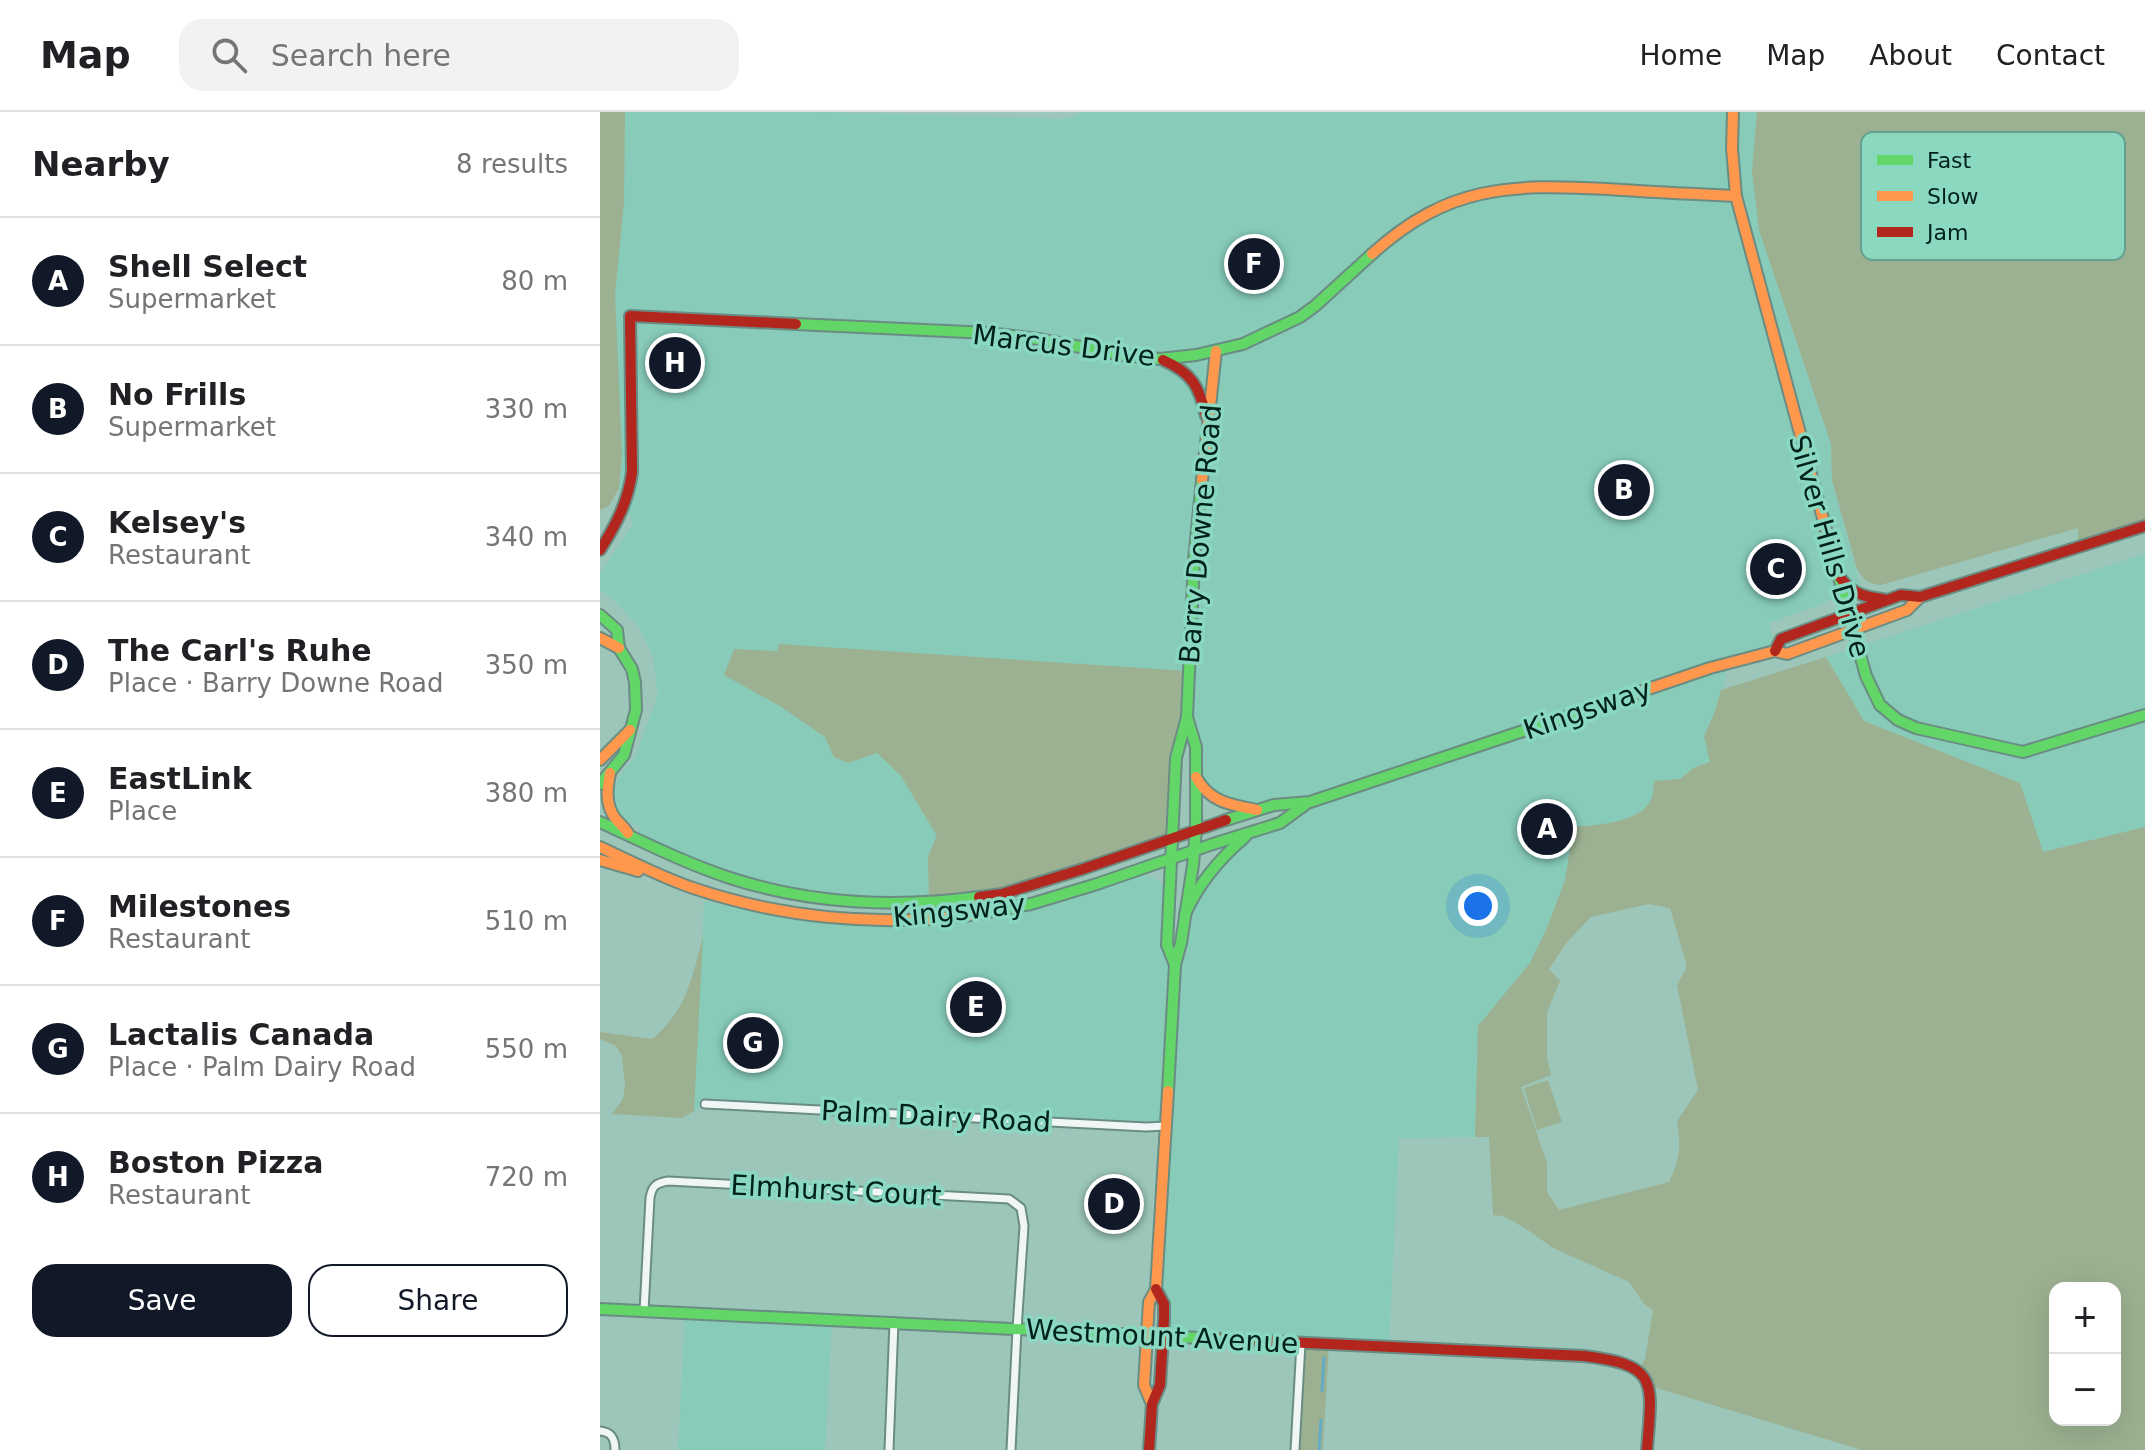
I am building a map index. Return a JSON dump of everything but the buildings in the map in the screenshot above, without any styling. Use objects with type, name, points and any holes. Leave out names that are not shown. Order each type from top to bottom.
[{"type":"street","name":"Silver Hills Drive","points":[[1733,112],[1736,196],[1848,615],[1866,676],[1880,705],[1898,720],[1916,728],[2023,752],[2145,715]]},
{"type":"street","name":"Marcus Drive","points":[[600,550],[624,511],[630,493],[630,316],[989,333],[1160,359],[1243,344],[1300,317],[1393,235],[1416,219],[1469,196],[1501,189],[1542,186],[1736,196]]},
{"type":"street","name":"Barry Downe Road","points":[[1175,965],[1167,945],[1176,758],[1187,717],[1194,560],[1216,351]]},
{"type":"street","points":[[1160,359],[1181,368],[1198,385],[1208,425]]},
{"type":"street","name":"Kingsway","points":[[1775,651],[1781,639],[1901,595],[1920,597],[2145,526]]},
{"type":"street","points":[[1839,576],[1848,590],[1854,593],[1888,600]]},
{"type":"street","name":"Kingsway","points":[[600,822],[705,869],[776,891],[825,899],[886,903],[948,901],[1002,894],[1274,805],[1310,802],[1710,668],[1775,651],[1787,654],[1907,610],[1920,597]]},
{"type":"street","points":[[600,615],[617,630],[619,648],[632,669],[636,710],[624,755],[600,784]]},
{"type":"street","points":[[600,638],[619,648]]},
{"type":"street","name":"Barry Downe Road","points":[[1152,1404],[1144,1385],[1149,1302],[1156,1289],[1175,965],[1196,829],[1196,747],[1187,717]]},
{"type":"street","points":[[600,760],[632,728]]},
{"type":"street","points":[[610,773],[606,799],[630,837]]},
{"type":"street","points":[[1196,777],[1209,797],[1226,804],[1258,810]]},
{"type":"street","name":"Kingsway","points":[[600,847],[700,890],[760,906],[829,917],[905,920],[967,915],[1029,904],[1280,823],[1310,802]]},
{"type":"street","points":[[1185,914],[1208,871],[1221,856],[1252,832]]},
{"type":"street","points":[[600,860],[666,876]]},
{"type":"street","name":"Palm Dairy Road","points":[[705,1104],[1166,1126]]},
{"type":"street","name":"Elmhurst Court","points":[[644,1311],[651,1190],[657,1183],[668,1181],[1009,1199],[1017,1203],[1024,1214],[1017,1329]]},
{"type":"street","name":"Barry Downe Road","points":[[1149,1450],[1152,1404],[1160,1385],[1163,1336],[1164,1304],[1156,1289]]},
{"type":"street","name":"Westmount Avenue","points":[[600,1309],[1584,1356],[1638,1368],[1649,1384],[1647,1450]]},
{"type":"street","points":[[889,1450],[894,1322]]},
{"type":"street","points":[[1011,1450],[1017,1329]]},
{"type":"street","points":[[1295,1450],[1301,1343]]},
{"type":"street","points":[[600,1431],[610,1433],[615,1450]]},
{"type":"shaded area","points":[[600,112],[625,112],[624,202],[615,295],[622,455],[619,488],[609,506],[600,510]]},
{"type":"shaded area","points":[[625,112],[823,112],[1066,119],[1085,112],[1757,112],[1752,173],[1788,317],[1831,444],[1832,480],[1860,584],[1820,605],[1769,623],[1774,648],[1730,662],[1708,725],[1710,761],[1693,768],[1680,779],[1654,781],[1653,798],[1645,809],[1626,819],[1597,826],[1567,827],[1570,850],[1565,880],[1547,928],[1530,963],[1478,1026],[1475,1137],[1399,1138],[1389,1346],[1164,1335],[1165,1304],[1156,1289],[1166,1129],[704,1105],[694,1111],[704,901],[768,915],[822,921],[1034,908],[1094,891],[1122,876],[1148,876],[1165,886],[1166,945],[1175,964],[1185,914],[1236,844],[1309,802],[1258,810],[1227,803],[1196,777],[1187,717],[780,706],[826,737],[848,763],[877,753],[901,776],[937,836],[928,856],[929,901],[775,891],[639,841],[639,828],[617,812],[612,795],[620,775],[635,757],[658,695],[653,657],[640,629],[617,603],[600,590],[600,574],[633,523],[619,488],[622,455],[615,295],[624,202]]},
{"type":"shaded area","points":[[1757,112],[2145,112],[2145,525],[2078,546],[2078,528],[1881,585],[1864,579],[1857,569],[1832,480],[1831,444],[1759,230],[1752,172]]},
{"type":"shaded area","points":[[2145,554],[2145,827],[2042,852],[2020,783],[1864,721],[1826,657]]},
{"type":"shaded area","points":[[779,644],[1188,671],[1187,717],[1175,758],[1172,837],[1025,886],[929,901],[928,856],[937,836],[901,776],[877,753],[848,763],[834,757],[825,737],[780,706],[724,675],[734,649],[777,651]]},
{"type":"shaded area","points":[[1826,657],[1864,721],[2020,783],[2043,852],[2145,827],[2145,1450],[1862,1450],[1650,1386],[1639,1368],[1645,1359],[1653,1310],[1644,1304],[1629,1282],[1553,1248],[1503,1216],[1493,1215],[1489,1137],[1475,1137],[1478,1026],[1530,963],[1547,928],[1565,880],[1570,850],[1567,827],[1626,819],[1645,808],[1651,800],[1654,781],[1680,779],[1693,768],[1710,762],[1704,736],[1721,690]],"holes":[[[1649,904],[1670,908],[1686,963],[1677,985],[1698,1090],[1677,1121],[1679,1145],[1675,1167],[1669,1182],[1559,1210],[1547,1192],[1547,1163],[1521,1087],[1551,1075],[1547,1059],[1547,1012],[1560,981],[1549,969],[1567,942],[1591,917]]]},
{"type":"shaded area","points":[[703,936],[694,1111],[682,1118],[612,1114],[623,1099],[622,1056],[616,1046],[600,1039],[600,1032],[652,1039],[664,1028],[681,1005]]},
{"type":"shaded area","points":[[1548,1080],[1562,1122],[1537,1130],[1524,1088]]},
{"type":"shaded area","points":[[685,1314],[832,1320],[825,1450],[678,1450]]},
{"type":"shaded area","points":[[1302,1342],[1329,1343],[1323,1450],[1296,1450]]},
{"type":"waterway","points":[[1322,1391],[1324,1358]]},
{"type":"waterway","points":[[1319,1450],[1321,1420]]},
{"type":"traffic: fast","points":[[796,324],[989,333],[1160,359],[1196,355],[1243,344],[1300,317],[1372,254]]},
{"type":"traffic: fast","points":[[1175,965],[1167,945],[1176,758],[1187,717],[1194,560],[1202,480]]},
{"type":"traffic: fast","points":[[1835,563],[1866,676],[1880,705],[1898,720],[1916,728],[2023,752],[2145,715]]},
{"type":"traffic: fast","points":[[600,615],[617,630],[619,648],[632,669],[636,710],[624,755],[600,784]]},
{"type":"traffic: fast","points":[[1226,820],[1274,805],[1310,802],[1583,711]]},
{"type":"traffic: fast","points":[[1168,1091],[1175,965],[1181,943],[1196,829],[1196,747],[1187,717]]},
{"type":"traffic: fast","points":[[971,915],[1031,904],[1097,884],[1280,823],[1306,804]]},
{"type":"traffic: fast","points":[[600,822],[713,872],[760,887],[822,898],[885,903],[979,897]]},
{"type":"traffic: fast","points":[[1185,914],[1210,872],[1245,837]]},
{"type":"traffic: fast","points":[[600,1309],[1221,1339]]},
{"type":"traffic: slow","points":[[1733,112],[1736,196],[1835,563]]},
{"type":"traffic: slow","points":[[1372,254],[1427,214],[1454,202],[1510,189],[1540,187],[1736,196]]},
{"type":"traffic: slow","points":[[1202,480],[1216,351]]},
{"type":"traffic: slow","points":[[1583,711],[1710,668],[1775,651],[1787,654],[1907,610],[1920,597]]},
{"type":"traffic: slow","points":[[600,638],[619,648]]},
{"type":"traffic: slow","points":[[600,760],[630,730]]},
{"type":"traffic: slow","points":[[610,773],[608,802],[615,818],[628,833]]},
{"type":"traffic: slow","points":[[1196,777],[1214,797],[1257,810]]},
{"type":"traffic: slow","points":[[600,847],[690,887],[724,898],[794,913],[865,920],[971,915]]},
{"type":"traffic: slow","points":[[600,860],[638,871]]},
{"type":"traffic: slow","points":[[1152,1404],[1144,1385],[1149,1302],[1156,1289],[1168,1091]]},
{"type":"traffic: jam","points":[[600,550],[620,513],[632,472],[630,316],[796,324]]},
{"type":"traffic: jam","points":[[1163,360],[1181,370],[1193,382],[1206,416]]},
{"type":"traffic: jam","points":[[1775,651],[1781,639],[1901,595],[1920,597],[2145,526]]},
{"type":"traffic: jam","points":[[1839,576],[1858,593],[1883,599]]},
{"type":"traffic: jam","points":[[979,897],[1002,894],[1083,869],[1226,820]]},
{"type":"traffic: jam","points":[[1149,1450],[1152,1404],[1160,1385],[1164,1319],[1164,1304],[1156,1289]]},
{"type":"traffic: jam","points":[[1221,1339],[1584,1356],[1609,1360],[1627,1365],[1646,1381],[1650,1408],[1647,1450]]},
{"type":"place","name":"Milestones","points":[[1254,264]]},
{"type":"place","name":"Boston Pizza","points":[[675,363]]},
{"type":"place","name":"No Frills","points":[[1624,490]]},
{"type":"place","name":"Kelsey's","points":[[1776,569]]},
{"type":"place","name":"Shell Select","points":[[1547,829]]},
{"type":"place","name":"EastLink","points":[[976,1007]]},
{"type":"place","name":"Lactalis Canada","points":[[753,1043]]},
{"type":"place","name":"The Carl's Ruhe","points":[[1114,1204]]}]
